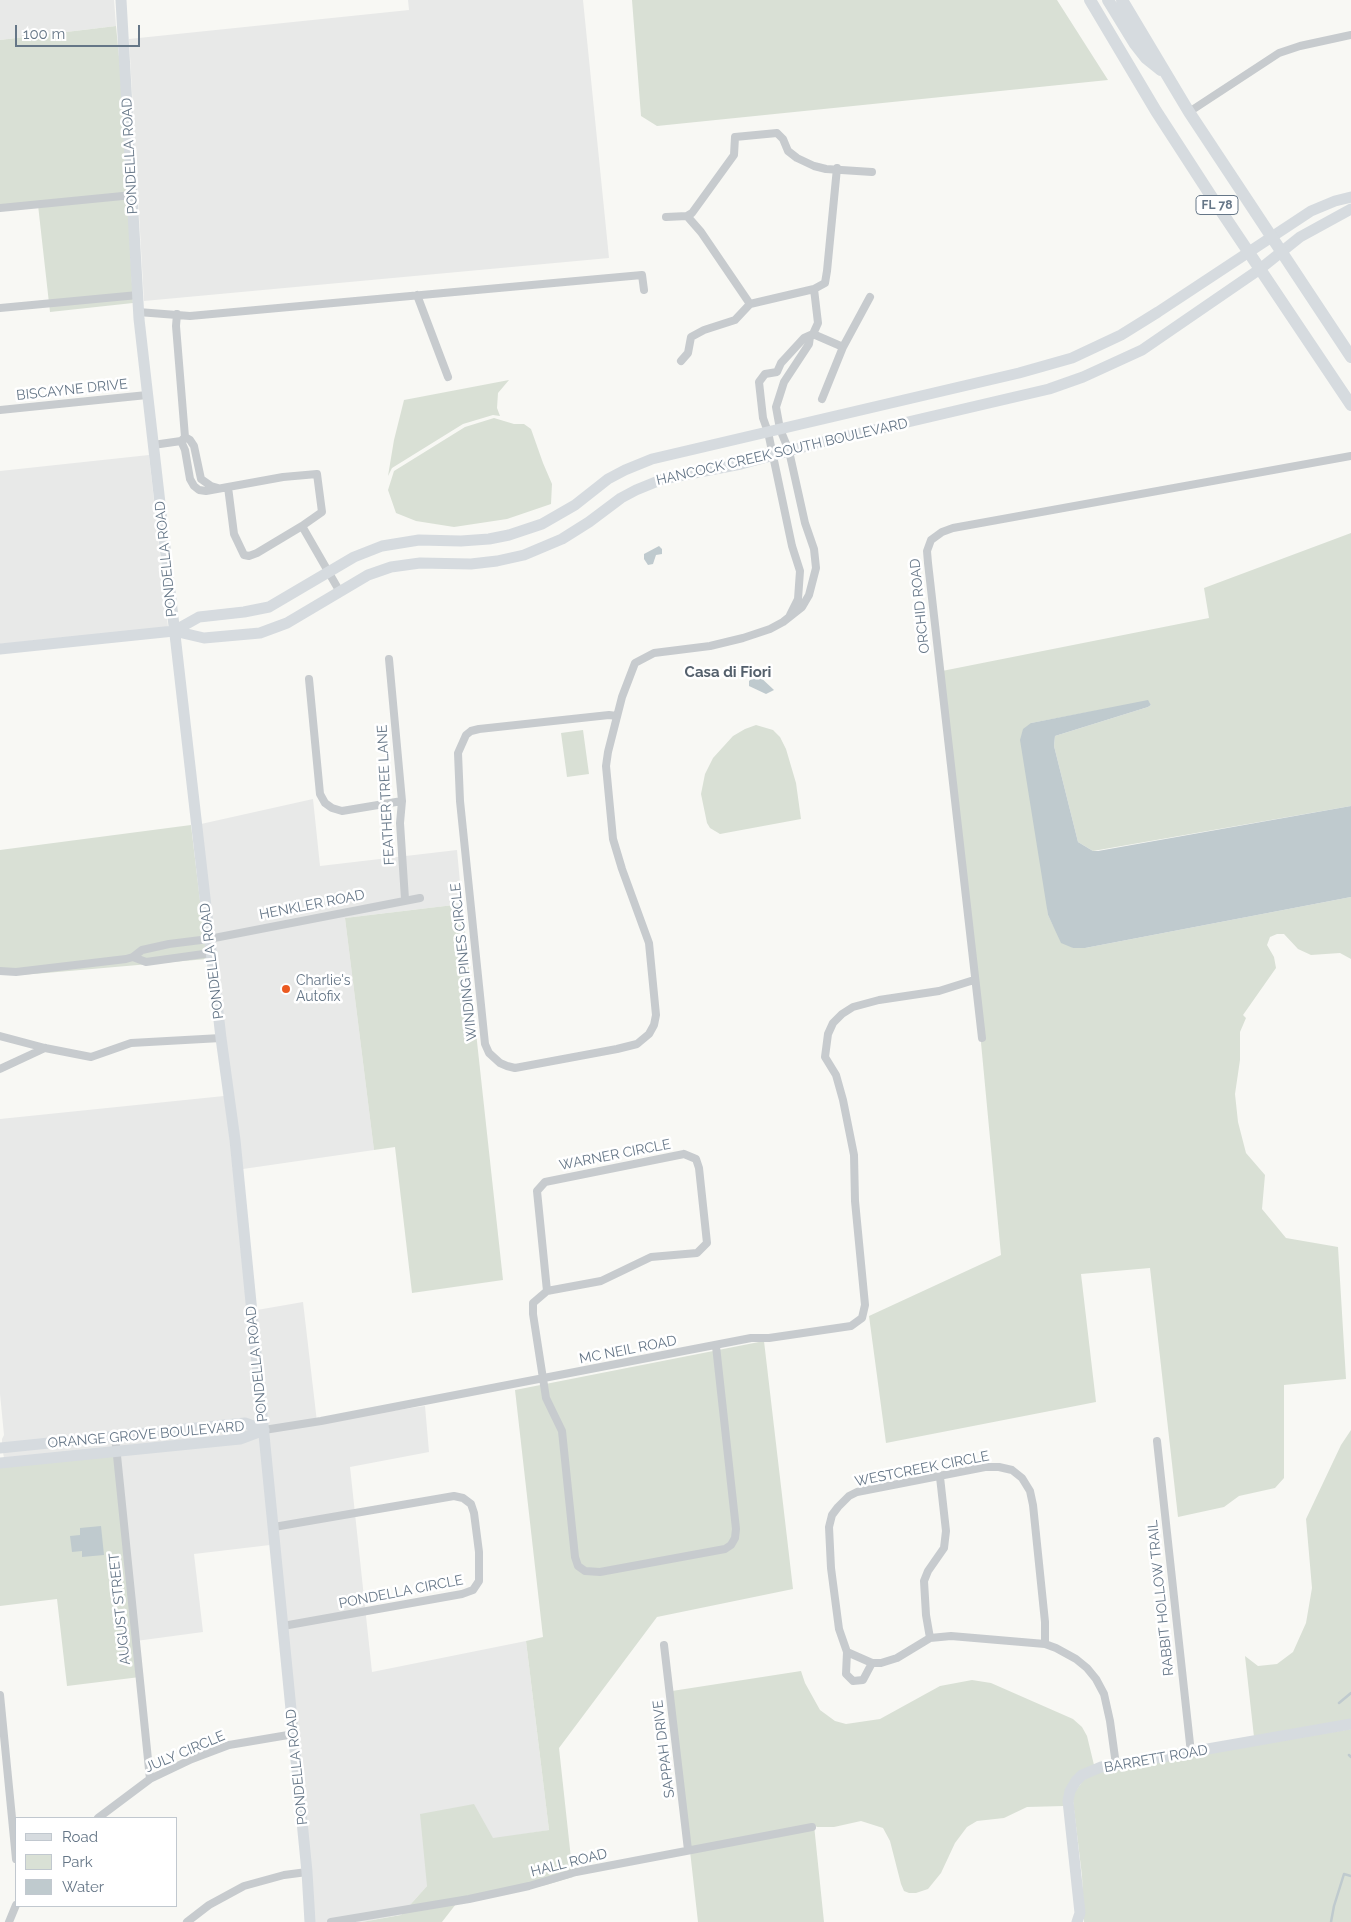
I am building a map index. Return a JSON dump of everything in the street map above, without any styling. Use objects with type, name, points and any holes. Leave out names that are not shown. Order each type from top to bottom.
[{"type":"main road","name":"FL 78","points":[[1090,0],[1156,111],[1248,252],[1350,402]]},
{"type":"main road","points":[[1108,0],[1135,44],[1146,58],[1165,72]]},
{"type":"main road","name":"FL 78","points":[[1122,0],[1189,112],[1351,357]]},
{"type":"street","name":"PONDELLA ROAD","points":[[121,0],[138,312],[209,939],[235,1140],[294,1734],[310,1922]]},
{"type":"street","points":[[1189,112],[1280,53],[1300,46],[1351,35]]},
{"type":"street","points":[[666,218],[687,216],[692,213],[734,155],[735,137],[777,133],[783,139],[788,151],[796,158],[814,166],[826,169],[837,168],[872,172]]},
{"type":"street","points":[[682,361],[688,353],[691,337],[704,330],[735,320],[750,304],[814,289],[824,283],[827,271],[837,168]]},
{"type":"street","points":[[0,208],[133,195]]},
{"type":"street","name":"HANCOCK CREEK SOUTH BOULEVARD","points":[[174,631],[200,617],[244,612],[269,606],[354,557],[382,546],[408,541],[476,541],[508,536],[542,524],[562,513],[608,479],[625,470],[652,460],[1019,373],[1072,358],[1121,335],[1311,211],[1335,201],[1351,197]]},
{"type":"street","name":"HANCOCK CREEK SOUTH BOULEVARD","points":[[174,631],[204,638],[260,633],[287,623],[368,575],[392,567],[420,563],[471,564],[497,562],[524,555],[562,539],[621,498],[656,482],[1032,393],[1083,377],[1142,350],[1260,269],[1300,237],[1351,209]]},
{"type":"street","points":[[687,216],[701,232],[750,304]]},
{"type":"street","points":[[138,312],[190,316],[642,275],[644,290]]},
{"type":"street","name":"WINDING PINES CIRCLE","points":[[617,716],[609,715],[479,729],[471,731],[466,735],[458,753],[460,800],[486,1044],[489,1053],[500,1063],[507,1066],[515,1068],[637,1044],[649,1034],[654,1025],[656,1015],[649,943],[613,839],[606,766],[617,716],[631,670],[635,663],[654,653],[689,650],[730,642],[757,634],[783,622],[802,607],[813,587],[816,568],[814,548],[805,523],[790,451],[780,429],[776,407],[784,382],[809,344],[818,323],[814,289]]},
{"type":"street","points":[[0,308],[138,294]]},
{"type":"street","points":[[417,295],[448,377]]},
{"type":"street","points":[[822,399],[844,347],[870,297]]},
{"type":"street","points":[[177,314],[176,326],[183,439],[190,480],[194,486],[199,490],[206,491],[224,487],[283,477],[317,474],[322,512],[257,553],[250,556],[244,555],[234,534],[224,487]]},
{"type":"street","points":[[783,622],[798,599],[800,572],[792,546],[768,432],[763,418],[759,382],[766,374],[777,372],[781,363],[804,338],[812,335],[844,347]]},
{"type":"street","name":"BISCAYNE DRIVE","points":[[0,410],[147,395]]},
{"type":"street","points":[[153,445],[183,439]]},
{"type":"street","name":"ORCHID ROAD","points":[[982,1038],[928,563],[927,551],[931,540],[942,532],[953,528],[1351,456]]},
{"type":"street","points":[[652,460],[656,482]]},
{"type":"street","points":[[302,526],[340,592]]},
{"type":"street","points":[[0,648],[174,631]]},
{"type":"street","name":"FEATHER TREE LANE","points":[[389,659],[402,801],[400,823],[405,899]]},
{"type":"street","points":[[309,679],[320,794],[325,803],[332,808],[342,811],[352,811],[402,801]]},
{"type":"street","name":"HENKLER ROAD","points":[[133,958],[142,950],[168,944],[209,939],[405,899],[420,898]]},
{"type":"street","points":[[0,971],[16,972],[133,958],[146,962],[211,953]]},
{"type":"street","name":"MC NEIL ROAD","points":[[264,1430],[306,1424],[751,1338],[768,1338],[852,1326],[862,1318],[865,1305],[852,1144],[836,1074],[825,1057],[825,1046],[833,1023],[853,1007],[879,1000],[939,991],[974,980]]},
{"type":"street","points":[[0,1036],[45,1048],[91,1057],[130,1043],[221,1038]]},
{"type":"street","points":[[0,1069],[45,1048]]},
{"type":"street","name":"WARNER CIRCLE","points":[[684,1154],[696,1160],[707,1243],[697,1253],[651,1257],[601,1281],[547,1291],[537,1191],[545,1182],[684,1154]]},
{"type":"street","points":[[547,1291],[533,1303],[537,1340],[549,1406],[562,1430],[575,1557],[578,1566],[585,1571],[600,1572],[725,1549],[731,1545],[735,1538],[736,1529],[716,1346]]},
{"type":"street","name":"ORANGE GROVE BOULEVARD","points":[[0,1448],[245,1423],[264,1430]]},
{"type":"street","name":"ORANGE GROVE BOULEVARD","points":[[0,1463],[240,1438],[264,1430]]},
{"type":"street","points":[[173,1431],[174,1445]]},
{"type":"street","name":"AUGUST STREET","points":[[115,1436],[150,1779]]},
{"type":"street","name":"RABBIT HOLLOW TRAIL","points":[[1157,1441],[1191,1753]]},
{"type":"street","name":"WESTCREEK CIRCLE","points":[[872,1663],[863,1680],[853,1681],[846,1674],[847,1652],[837,1619],[831,1568],[829,1527],[832,1515],[843,1502],[857,1492],[985,1467],[999,1467],[1012,1470],[1022,1478],[1030,1491],[1045,1622],[1045,1644]]},
{"type":"street","points":[[930,1638],[926,1615],[924,1581],[928,1571],[944,1548],[946,1531],[940,1477]]},
{"type":"street","name":"PONDELLA CIRCLE","points":[[274,1528],[454,1496],[463,1498],[470,1504],[474,1513],[479,1552],[479,1581],[473,1590],[462,1594],[283,1626]]},
{"type":"street","points":[[847,1652],[872,1663],[897,1658],[930,1638],[961,1636],[1045,1644],[1065,1652],[1076,1659],[1096,1678],[1108,1705],[1116,1764]]},
{"type":"street","name":"SAPPAH DRIVE","points":[[664,1645],[688,1850]]},
{"type":"street","points":[[0,1695],[15,1849]]},
{"type":"street","name":"BARRETT ROAD","points":[[1077,1922],[1080,1913],[1069,1816],[1070,1791],[1082,1775],[1101,1767],[1116,1764],[1191,1753],[1351,1724]]},
{"type":"street","name":"JULY CIRCLE","points":[[99,1817],[150,1779],[192,1759],[229,1745],[294,1734]]},
{"type":"street","name":"HALL ROAD","points":[[331,1922],[469,1899],[529,1886],[576,1872],[812,1827]]},
{"type":"street","points":[[187,1922],[208,1904],[244,1886],[284,1875],[307,1872]]},
{"type":"street","points":[[9,1922],[15,1907]]},
{"type":"shaded area","points":[[0,0],[114,0],[116,26],[0,40]]},
{"type":"shaded area","points":[[408,0],[583,0],[609,258],[144,301],[129,39],[409,10]]},
{"type":"shaded area","points":[[149,455],[168,627],[0,644],[0,471]]},
{"type":"shaded area","points":[[313,799],[320,866],[457,850],[462,904],[345,918],[374,1150],[243,1169],[225,1037],[201,824]]},
{"type":"shaded area","points":[[224,1096],[258,1423],[2,1443],[4,1435],[0,1394],[0,1119]]},
{"type":"shaded area","points":[[303,1302],[317,1422],[425,1406],[429,1452],[350,1467],[372,1672],[526,1641],[549,1830],[493,1839],[427,1886],[401,1915],[362,1922],[315,1922],[257,1310]]},
{"type":"shaded area","points":[[244,1428],[251,1430],[238,1434],[4,1458],[3,1452]]},
{"type":"shaded area","points":[[260,1436],[270,1545],[194,1554],[203,1632],[136,1641],[114,1456]]},
{"type":"green space","points":[[632,0],[1057,0],[1108,80],[657,126],[641,116]]},
{"type":"green space","points":[[116,26],[122,87],[133,303],[50,312],[38,205],[0,209],[0,40]]},
{"type":"green space","points":[[509,380],[498,393],[497,408],[500,416],[493,415],[463,424],[392,468],[388,476],[394,440],[404,400]]},
{"type":"green space","points":[[494,418],[514,424],[524,424],[531,429],[552,484],[551,504],[507,519],[454,527],[416,521],[396,513],[388,490],[394,471],[465,427]]},
{"type":"green space","points":[[1351,533],[1351,806],[1093,851],[1078,842],[1054,746],[1055,736],[1151,705],[1148,701],[1031,723],[1048,915],[1053,925],[1073,948],[1085,948],[1351,897],[1351,959],[1340,953],[1311,955],[1298,949],[1284,934],[1270,937],[1267,945],[1274,957],[1276,968],[1243,1015],[1246,1018],[1240,1032],[1240,1060],[1235,1094],[1238,1122],[1246,1153],[1265,1175],[1262,1209],[1286,1238],[1338,1247],[1346,1379],[1284,1385],[1284,1478],[1275,1488],[1239,1496],[1224,1507],[1178,1517],[1150,1268],[1081,1274],[1096,1402],[886,1443],[869,1316],[1001,1255],[980,1032],[937,672],[1209,618],[1204,588]]},
{"type":"green space","points":[[756,725],[773,730],[780,737],[786,749],[796,783],[801,819],[720,834],[710,828],[707,823],[701,794],[705,774],[713,758],[733,736]]},
{"type":"green space","points":[[583,730],[589,774],[567,777],[561,733]]},
{"type":"green space","points":[[191,825],[207,959],[19,975],[0,973],[0,850]]},
{"type":"green space","points":[[462,904],[503,1280],[412,1293],[395,1147],[374,1150],[345,918]]},
{"type":"green space","points":[[764,1341],[793,1589],[657,1617],[559,1748],[573,1877],[546,1885],[456,1904],[442,1922],[362,1922],[401,1915],[427,1886],[420,1814],[474,1804],[493,1838],[549,1830],[526,1641],[543,1637],[515,1390]]},
{"type":"green space","points":[[1351,1430],[1351,1720],[1254,1737],[1245,1656],[1258,1666],[1277,1664],[1293,1652],[1306,1623],[1312,1588],[1306,1519],[1341,1445]]},
{"type":"green space","points":[[114,1456],[140,1677],[67,1686],[57,1599],[0,1606],[0,1467]]},
{"type":"green space","points":[[801,1671],[805,1683],[820,1710],[835,1721],[846,1724],[880,1719],[940,1686],[972,1680],[991,1683],[1073,1719],[1082,1727],[1087,1736],[1094,1765],[1064,1806],[1027,1807],[1004,1818],[977,1821],[967,1827],[955,1843],[941,1873],[928,1889],[916,1893],[904,1891],[890,1841],[883,1828],[861,1821],[834,1827],[817,1827],[814,1825],[824,1922],[698,1922],[672,1691]]},
{"type":"green space","points":[[1351,1729],[1351,1922],[1084,1922],[1082,1876],[1073,1801],[1074,1793],[1085,1778],[1103,1771]]},
{"type":"water","points":[[659,546],[662,549],[662,554],[656,555],[653,564],[648,565],[644,559],[644,554]]},
{"type":"water","points":[[757,674],[774,690],[766,694],[749,686],[749,681]]},
{"type":"water","points":[[1148,700],[1151,705],[1148,707],[1055,736],[1054,746],[1078,842],[1093,851],[1098,851],[1351,806],[1351,897],[1085,948],[1073,948],[1061,943],[1048,915],[1020,740],[1023,729],[1031,723]]},
{"type":"water","points":[[101,1526],[104,1555],[82,1557],[82,1551],[72,1552],[70,1536],[80,1535],[80,1528]]},
{"type":"waterway","points":[[1339,1703],[1351,1693]]},
{"type":"waterway","points":[[1331,1922],[1344,1874],[1351,1876]]},
{"type":"place","name":"Charlie's Autofix","points":[[286,989]]},
{"type":"district","name":"Casa di Fiori","points":[[728,672]]}]
